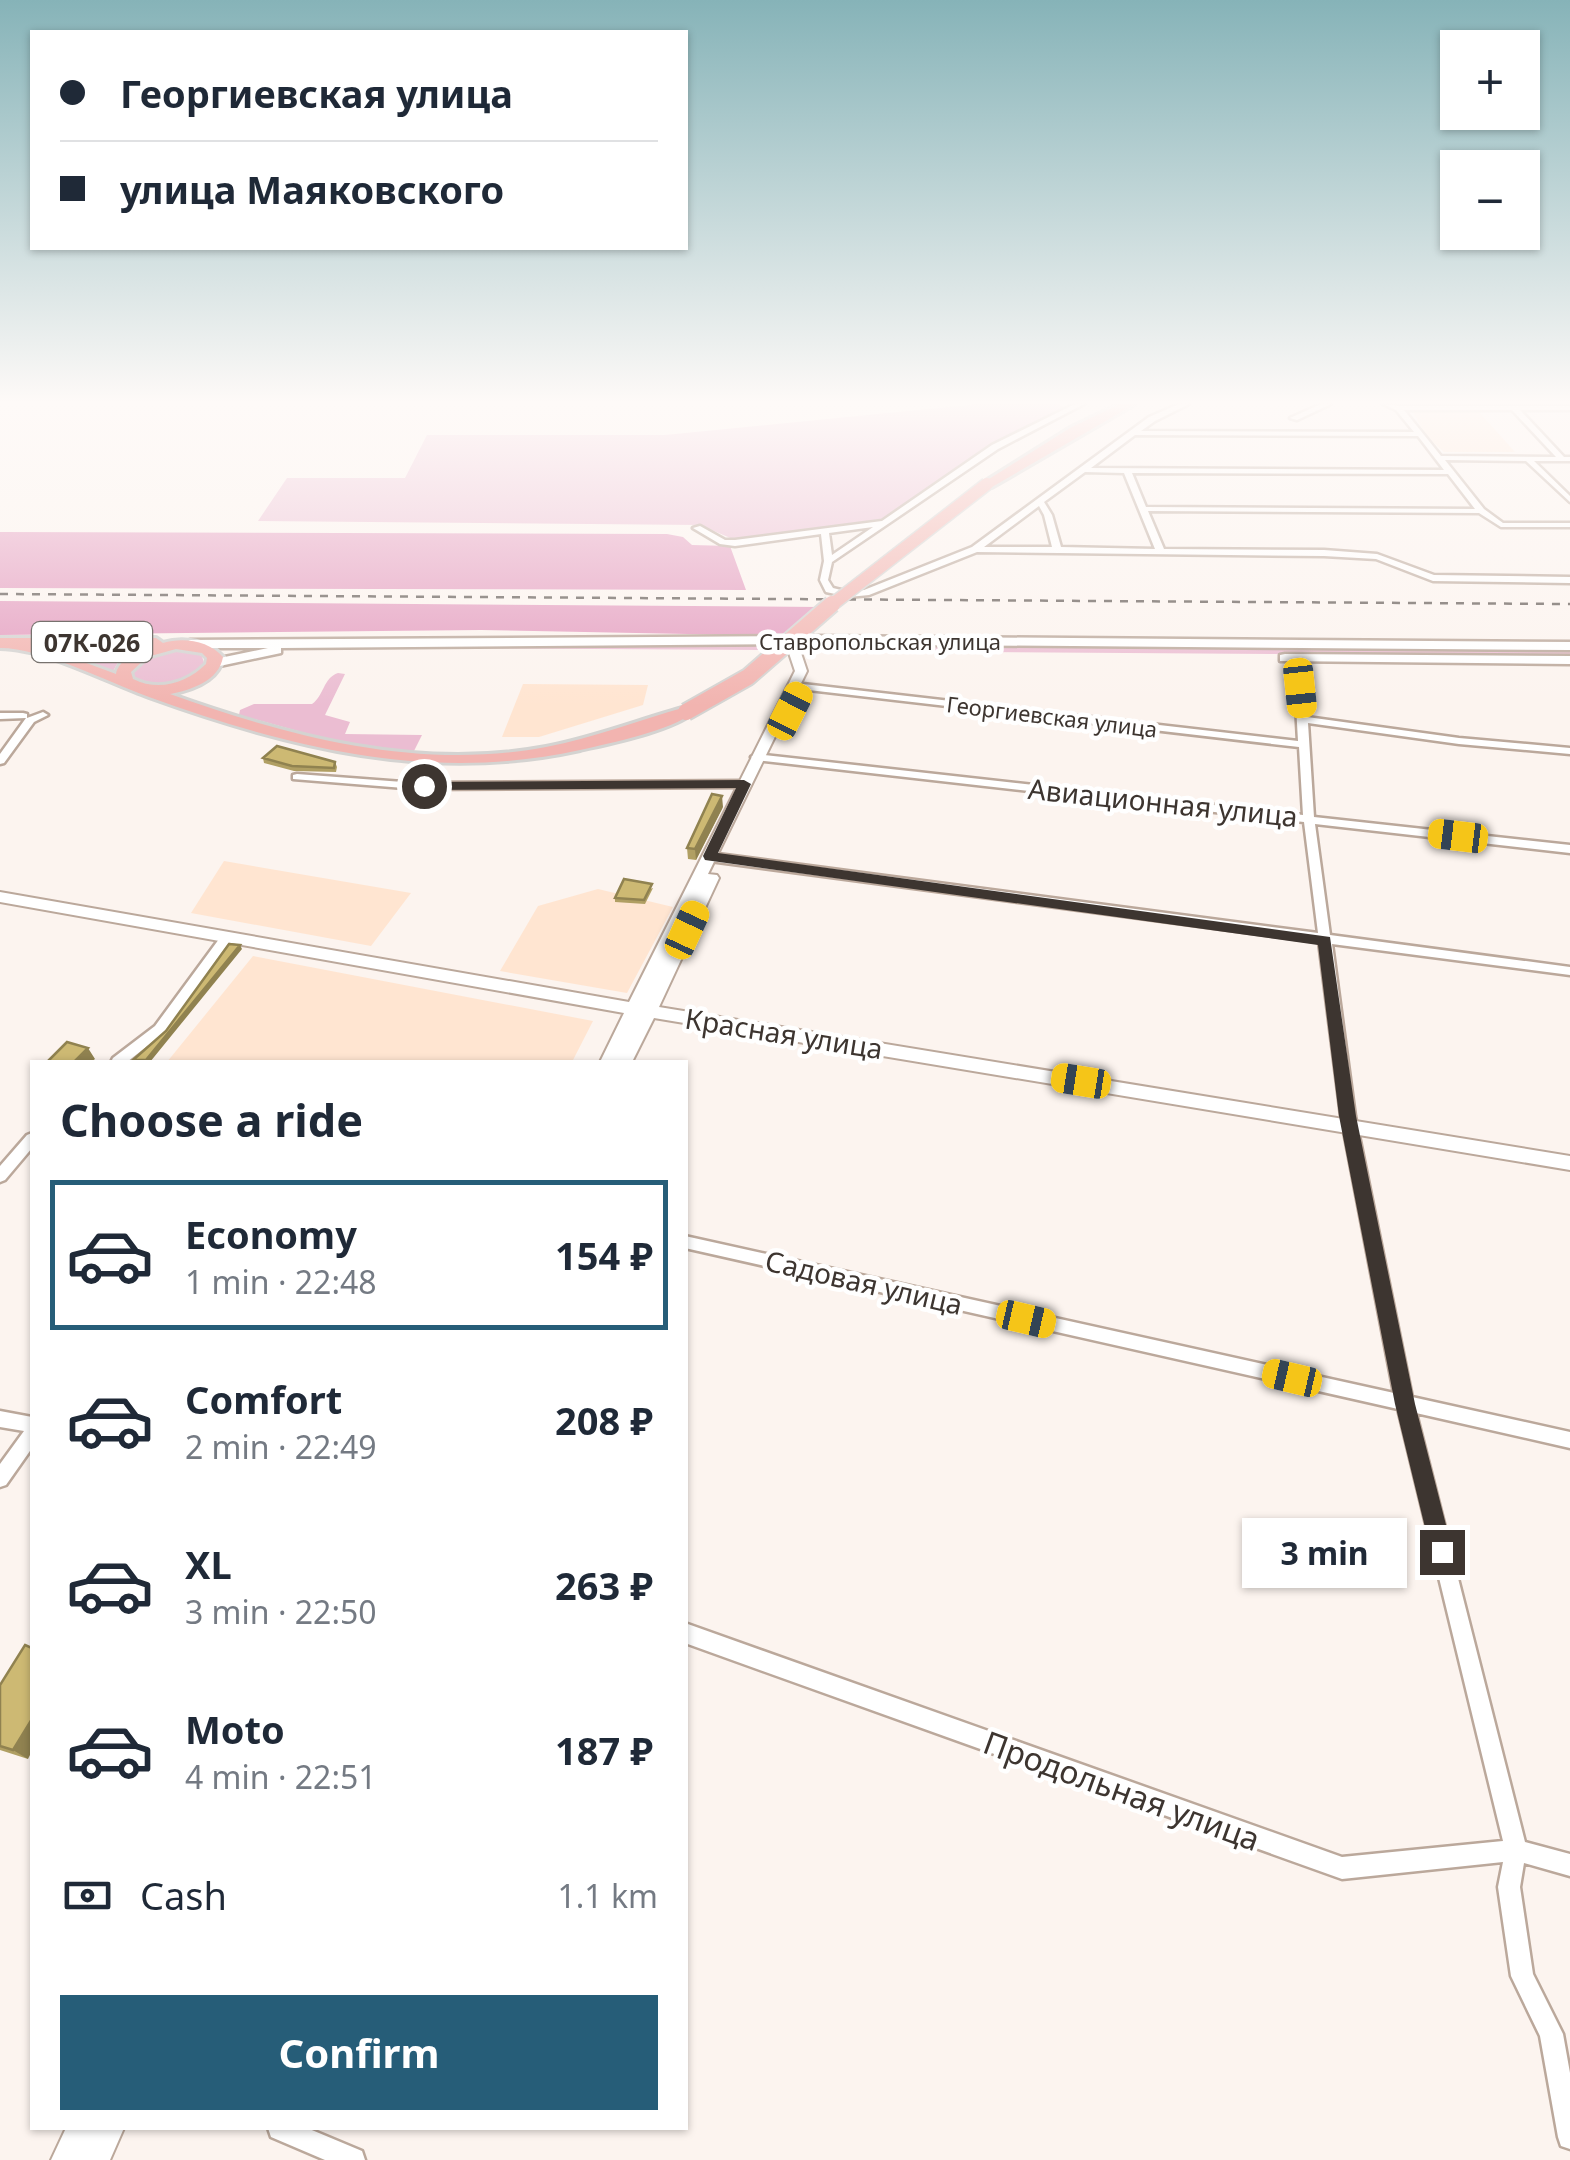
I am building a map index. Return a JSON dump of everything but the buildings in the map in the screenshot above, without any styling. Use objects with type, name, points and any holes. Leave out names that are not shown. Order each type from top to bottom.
[{"type":"main road","points":[[202,712],[196,688],[209,670],[212,652],[182,644],[152,649],[126,665],[122,676],[136,687],[202,712],[335,749],[434,761],[557,750],[631,732],[686,712],[748,677],[863,577],[959,505]]},
{"type":"main road","name":"07К-026","points":[[5,644],[182,644]]},
{"type":"main road","name":"07К-026","points":[[5,644],[35,648],[136,687]]},
{"type":"main road","name":"Ставропольская улица","points":[[182,644],[1570,646]]},
{"type":"main road","name":"Ставропольская улица","points":[[209,670],[273,650],[312,648],[804,646],[1570,660]]},
{"type":"main road","points":[[136,687],[180,686],[209,670]]},
{"type":"street","points":[[828,561],[912,505]]},
{"type":"street","points":[[824,531],[828,561],[824,580],[837,592],[870,593],[900,578],[951,563],[1036,505]]},
{"type":"street","points":[[1042,505],[1057,550]]},
{"type":"street","points":[[1143,505],[1161,552]]},
{"type":"street","points":[[1476,505],[1501,525],[1570,525]]},
{"type":"street","points":[[1144,508],[1481,511]]},
{"type":"street","points":[[697,528],[723,542],[735,543],[887,522]]},
{"type":"street","points":[[975,549],[1324,553],[1377,556],[1433,578],[1570,580]]},
{"type":"street","points":[[716,857],[744,784],[802,687],[808,668],[804,646]]},
{"type":"street","points":[[625,1060],[642,1010],[800,671],[804,646]]},
{"type":"street","name":"Георгиевская улица","points":[[802,687],[1301,744]]},
{"type":"street","points":[[1300,688],[1309,818],[1350,1124],[1405,1404],[1516,1850],[1508,1887],[1522,1976],[1560,2040],[1570,2137]]},
{"type":"street","points":[[0,761],[30,720],[43,715]]},
{"type":"street","points":[[0,716],[23,716]]},
{"type":"street","points":[[1303,718],[1459,741],[1570,751]]},
{"type":"street","name":"Авиационная улица","points":[[761,758],[1570,848]]},
{"type":"street","points":[[297,777],[416,786],[744,784]]},
{"type":"street","points":[[716,857],[1570,971]]},
{"type":"street","name":"Красная улица","points":[[0,896],[642,1010],[1570,1163]]},
{"type":"street","points":[[120,1060],[160,1028],[226,938]]},
{"type":"street","points":[[609,1060],[642,1010]]},
{"type":"street","points":[[0,1176],[30,1141]]},
{"type":"street","name":"Садовая улица","points":[[688,1243],[1570,1440]]},
{"type":"street","points":[[0,1418],[30,1426]]},
{"type":"street","points":[[0,1479],[30,1437]]},
{"type":"street","name":"Продольная улица","points":[[688,1634],[1342,1868],[1516,1850],[1570,1865]]},
{"type":"street","points":[[67,2160],[81,2130]]},
{"type":"street","points":[[94,2160],[108,2130]]},
{"type":"street","points":[[285,2130],[353,2160]]},
{"type":"shaded area","points":[[269,505],[906,505],[888,518],[735,540],[700,525],[258,521]]},
{"type":"shaded area","points":[[0,532],[667,534],[683,537],[692,545],[730,546],[746,590],[0,588]]},
{"type":"shaded area","points":[[0,601],[821,607],[788,636],[481,630],[0,635]]},
{"type":"shaded area","points":[[233,643],[762,646],[761,650],[231,647]]},
{"type":"shaded area","points":[[830,645],[1570,650],[1570,656],[830,651]]},
{"type":"shaded area","points":[[183,648],[202,656],[204,663],[188,678],[174,683],[144,684],[130,674],[140,659]]},
{"type":"shaded area","points":[[139,650],[120,659],[112,673],[47,651]]},
{"type":"shaded area","points":[[338,673],[345,674],[325,715],[350,722],[345,734],[422,735],[414,751],[356,747],[239,715],[240,710],[254,704],[312,704],[329,679]]},
{"type":"shaded area","points":[[523,684],[648,685],[643,705],[539,737],[502,737]]},
{"type":"shaded area","points":[[224,861],[411,893],[371,946],[191,913]]},
{"type":"shaded area","points":[[598,889],[673,907],[627,993],[500,971],[538,906]]},
{"type":"shaded area","points":[[253,956],[593,1021],[573,1060],[169,1060]]},
{"type":"railway","points":[[0,594],[1570,604]]},
{"type":"route","points":[[424,786],[744,784],[710,856],[1325,941],[1348,1116],[1405,1404],[1442,1552]]}]
